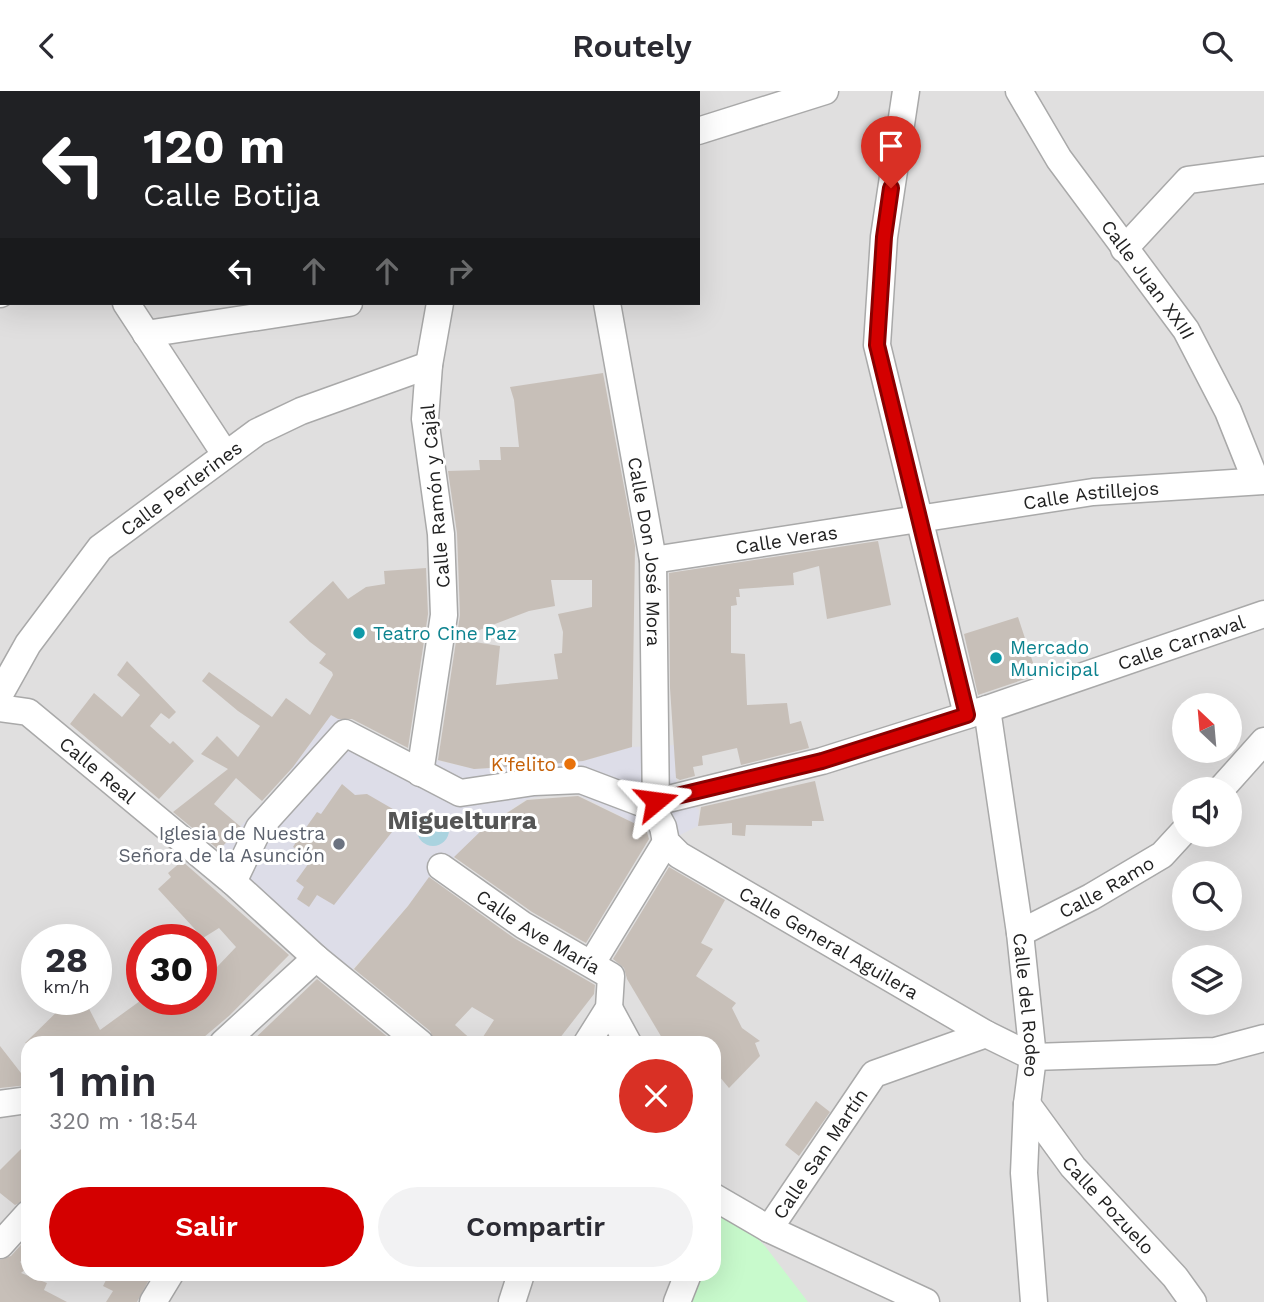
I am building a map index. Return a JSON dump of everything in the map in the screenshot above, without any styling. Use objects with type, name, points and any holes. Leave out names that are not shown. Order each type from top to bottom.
[{"type":"street","points":[[700,130],[825,91]]},
{"type":"street","name":"Calle del Rodeo","points":[[906,91],[884,237],[877,345],[920,520],[977,712],[1020,933],[1033,1057],[1027,1104],[1024,1173],[1034,1302]]},
{"type":"street","name":"Calle Juan XXIII","points":[[1020,91],[1059,159],[1186,330],[1260,481]]},
{"type":"street","points":[[1124,249],[1188,180],[1264,170]]},
{"type":"street","points":[[127,305],[225,454]]},
{"type":"street","points":[[146,334],[336,305]]},
{"type":"street","name":"Calle Ramón y Cajal","points":[[420,773],[444,615],[441,534],[425,419],[429,365],[440,305]]},
{"type":"street","name":"Calle Don José Mora","points":[[607,305],[653,560],[656,801]]},
{"type":"street","name":"Calle Perlerines","points":[[0,694],[28,644],[100,548],[257,432],[301,411],[429,365]]},
{"type":"street","name":"Calle Astillejos","points":[[920,520],[1093,492],[1260,481]]},
{"type":"street","name":"Calle Veras","points":[[653,560],[920,520]]},
{"type":"street","name":"Calle Carnaval","points":[[656,801],[822,761],[977,712],[1264,614]]},
{"type":"street","name":"Calle Real","points":[[0,708],[27,712],[233,882],[316,958],[411,1036]]},
{"type":"street","points":[[233,882],[259,828],[345,733],[460,793],[534,782],[581,780],[639,802],[656,801],[656,814],[663,827],[666,842],[592,963]]},
{"type":"street","points":[[1232,777],[1264,741]]},
{"type":"street","name":"Calle General Aguilera","points":[[666,842],[679,855],[986,1034],[1033,1057]]},
{"type":"street","name":"Calle Ramo","points":[[1020,933],[1091,897],[1162,855],[1172,844]]},
{"type":"street","name":"Calle Ave María","points":[[441,867],[523,925],[611,976],[610,1008]]},
{"type":"street","points":[[231,1036],[316,958]]},
{"type":"street","points":[[592,1036],[610,1008],[624,1036]]},
{"type":"street","name":"Calle San Martín","points":[[769,1229],[874,1074],[986,1034]]},
{"type":"street","points":[[1033,1057],[1215,1051],[1264,1038]]},
{"type":"street","points":[[0,1104],[21,1101]]},
{"type":"street","name":"Calle Pozuelo","points":[[1027,1104],[1073,1167],[1175,1277],[1193,1302]]},
{"type":"street","points":[[721,1201],[769,1229],[926,1302]]},
{"type":"street","points":[[0,1245],[21,1222]]},
{"type":"street","points":[[153,1302],[166,1281]]},
{"type":"street","points":[[512,1302],[519,1281]]},
{"type":"street","points":[[677,1302],[685,1281]]},
{"type":"shaded area","points":[[700,91],[1264,91],[1264,1302],[0,1302],[0,305],[700,305]]},
{"type":"shaded area","points":[[331,715],[413,755],[475,769],[583,761],[632,747],[674,745],[676,778],[681,794],[699,810],[698,826],[666,842],[652,832],[569,790],[527,799],[485,827],[449,863],[433,873],[345,978],[218,851],[285,778]]},
{"type":"green space","points":[[721,1203],[765,1246],[808,1302],[681,1302],[688,1281],[721,1281]]},
{"type":"water","points":[[433,814],[444,819],[449,830],[444,841],[433,846],[422,841],[417,830],[422,819]]},
{"type":"building","points":[[603,373],[635,546],[632,747],[583,761],[474,769],[438,760],[456,639],[460,615],[457,533],[448,471],[480,470],[479,460],[501,460],[500,447],[519,447],[510,387]],"holes":[[[551,580],[592,580],[592,607],[558,614],[563,632],[562,653],[554,654],[558,679],[496,685],[500,646],[456,639],[529,611],[555,606]]]},
{"type":"building","points":[[878,541],[891,605],[827,619],[819,566],[793,573],[794,585],[739,589],[737,605],[731,606],[731,653],[745,654],[747,705],[787,703],[790,724],[801,721],[809,748],[741,765],[737,748],[702,756],[703,765],[693,767],[695,776],[680,780],[676,778],[670,688],[669,573]]},
{"type":"building","points":[[426,568],[428,614],[408,748],[352,719],[338,719],[331,715],[293,767],[262,801],[236,778],[214,804],[241,827],[219,850],[173,812],[228,769],[201,754],[217,736],[238,757],[260,726],[202,681],[209,672],[272,717],[286,698],[310,715],[333,675],[319,663],[326,654],[289,622],[333,581],[348,599],[366,587],[385,584],[384,571]]},
{"type":"building","name":"Mercado Municipal","points":[[1018,617],[1037,675],[978,695],[964,634]]},
{"type":"building","points":[[127,661],[176,712],[169,719],[161,713],[150,726],[170,744],[173,741],[194,761],[159,799],[70,724],[94,693],[122,717],[140,695],[117,675]]},
{"type":"building","points":[[815,781],[824,821],[812,821],[812,826],[746,825],[745,836],[732,835],[732,823],[698,826],[701,807]]},
{"type":"building","name":"Iglesia de Nuestra Señora de la Asunción","points":[[342,784],[355,795],[367,794],[398,812],[392,832],[334,905],[317,895],[309,907],[297,899],[304,887],[296,881],[311,860],[293,847],[296,842],[292,839],[301,826],[305,829],[317,812],[321,814]]},
{"type":"building","points":[[578,796],[646,829],[649,839],[586,943],[532,912],[454,857],[485,827],[527,800]]},
{"type":"building","points":[[182,861],[289,955],[230,1015],[205,1036],[32,1036],[54,1015],[92,1015],[100,1030],[126,1011],[126,1015],[217,1015],[217,967],[236,947],[219,928],[217,929],[217,924],[190,924],[158,889],[171,877],[168,873]]},
{"type":"building","points":[[669,867],[725,900],[701,943],[713,949],[696,976],[736,1003],[732,1008],[742,1028],[760,1041],[755,1043],[760,1056],[729,1088],[721,1078],[721,1036],[661,1036],[627,979],[624,968],[613,959]]},
{"type":"building","points":[[429,877],[514,938],[595,985],[594,994],[561,1036],[484,1036],[494,1020],[472,1007],[455,1025],[467,1036],[432,1036],[430,1031],[354,969]]},
{"type":"building","points":[[317,979],[386,1036],[257,1036]]},
{"type":"building","points":[[0,1046],[21,1073],[21,1086],[0,1088]]},
{"type":"building","points":[[816,1101],[830,1112],[799,1156],[785,1145]]},
{"type":"building","points":[[21,1149],[21,1202],[15,1205],[0,1193],[0,1170]]},
{"type":"building","points":[[21,1245],[21,1281],[47,1283],[44,1290],[67,1302],[0,1302],[0,1260],[11,1256]]},
{"type":"building","points":[[106,1281],[148,1281],[137,1302],[106,1302],[113,1291],[103,1286]]},
{"type":"place","name":"Teatro Cine Paz","points":[[359,633]]},
{"type":"place","name":"Mercado Municipal","points":[[996,658]]},
{"type":"place","name":"K'felito","points":[[570,764]]},
{"type":"place","name":"Iglesia de Nuestra Señora de la Asunción","points":[[339,844]]},
{"type":"district","name":"Miguelturra","points":[[462,820]]},
{"type":"route","points":[[656,801],[822,761],[967,715],[877,345],[884,237],[891,188]]}]
